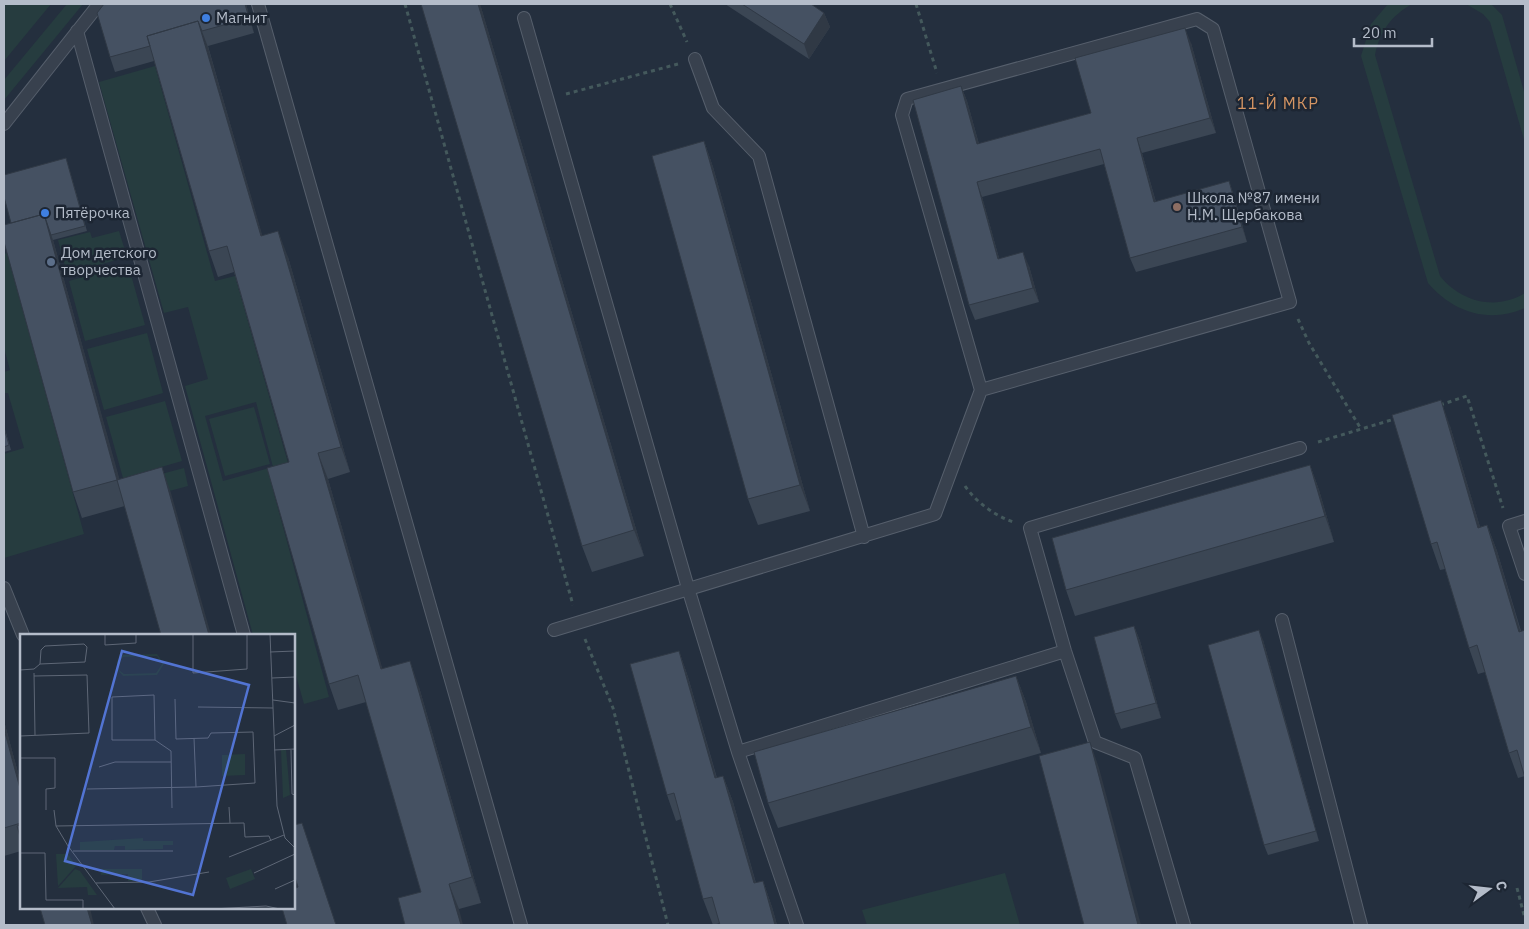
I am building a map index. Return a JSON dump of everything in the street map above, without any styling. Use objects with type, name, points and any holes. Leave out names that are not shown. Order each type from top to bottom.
[{"type":"lane","points":[[4,124],[99,4]]},
{"type":"lane","points":[[258,4],[520,925]]},
{"type":"lane","points":[[524,18],[688,588],[738,752],[797,925]]},
{"type":"lane","points":[[554,630],[935,514],[981,390],[902,115],[908,99],[1198,18],[1213,29],[1290,302],[981,390]]},
{"type":"lane","points":[[77,31],[244,634]]},
{"type":"lane","points":[[695,59],[713,108],[759,156],[864,537]]},
{"type":"lane","points":[[1184,925],[1135,758],[1095,742],[1065,651],[1030,528],[1300,448]]},
{"type":"lane","points":[[1525,521],[1509,526],[1525,574]]},
{"type":"lane","points":[[4,588],[8,605],[22,634]]},
{"type":"lane","points":[[1282,620],[1361,925]]},
{"type":"lane","points":[[738,752],[1065,651]]},
{"type":"lane","points":[[148,909],[156,925]]},
{"type":"path","points":[[405,4],[578,623],[614,708],[668,925]]},
{"type":"path","points":[[547,99],[695,59],[670,4]]},
{"type":"path","points":[[916,4],[942,89]]},
{"type":"path","points":[[1290,302],[1309,343],[1361,429]]},
{"type":"path","points":[[1432,407],[1467,396],[1509,526]]},
{"type":"path","points":[[1300,448],[1405,415]]},
{"type":"path","points":[[952,469],[974,499],[1000,517],[1030,528]]},
{"type":"path","points":[[1517,888],[1525,919]]},
{"type":"green space","points":[[4,4],[51,4],[4,61]]},
{"type":"green space","points":[[67,4],[83,4],[4,100],[4,80]]},
{"type":"green space","points":[[1388,4],[1412,4],[1392,19],[1383,31],[1375,55],[1440,276],[1458,292],[1468,298],[1480,301],[1502,302],[1514,299],[1525,293],[1525,308],[1498,315],[1472,312],[1460,308],[1449,301],[1428,283],[1361,56],[1371,24]]},
{"type":"green space","points":[[1466,4],[1491,4],[1502,15],[1525,95],[1525,143],[1490,22],[1483,14]]},
{"type":"green space","points":[[155,66],[215,281],[235,276],[294,484],[273,490],[329,697],[304,704],[295,672],[295,634],[253,634],[185,386],[208,379],[188,307],[164,313],[99,82]],"holes":[[[256,402],[273,467],[223,481],[205,416]]]},
{"type":"green space","points":[[119,231],[127,257],[67,274],[58,240],[90,232],[92,238]]},
{"type":"green space","points":[[7,253],[84,534],[4,558],[4,454],[24,448],[8,393],[4,393],[4,372],[10,370],[4,348],[4,254]]},
{"type":"green space","points":[[128,264],[145,325],[85,341],[69,281]]},
{"type":"green space","points":[[147,333],[163,393],[104,410],[87,349]]},
{"type":"green space","points":[[165,401],[182,461],[123,478],[106,417]]},
{"type":"green space","points":[[254,407],[270,464],[225,476],[209,419]]},
{"type":"green space","points":[[184,468],[188,486],[129,502],[124,484]]},
{"type":"green space","points":[[1005,873],[1020,925],[867,925],[862,910]]},
{"type":"building","points":[[104,4],[245,4],[249,18],[202,31],[198,21],[147,36],[150,46],[110,57],[97,13]]},
{"type":"building","points":[[421,4],[478,4],[634,530],[582,546]]},
{"type":"building","points":[[742,4],[811,4],[824,13],[804,44]]},
{"type":"building","points":[[198,21],[261,236],[278,231],[341,447],[318,453],[381,669],[410,661],[472,877],[449,884],[461,925],[405,925],[398,898],[421,892],[358,675],[329,684],[267,468],[289,462],[227,246],[209,251],[147,36]]},
{"type":"building","points":[[1185,28],[1210,118],[1137,138],[1154,202],[1229,181],[1242,227],[1130,258],[1100,149],[977,182],[998,259],[1023,252],[1033,288],[969,305],[913,100],[961,86],[977,144],[1091,113],[1075,58]]},
{"type":"building","points":[[704,141],[800,485],[748,499],[652,156]]},
{"type":"building","name":"Пятёрочка","points":[[66,158],[85,226],[51,235],[44,214],[11,223],[4,197],[4,175]]},
{"type":"building","points":[[44,214],[117,480],[73,492],[4,242],[4,225]]},
{"type":"building","points":[[1441,400],[1478,528],[1487,525],[1519,632],[1525,630],[1525,778],[1517,750],[1509,753],[1477,645],[1469,648],[1437,542],[1431,544],[1392,415]]},
{"type":"building","points":[[4,428],[9,445],[4,447]]},
{"type":"building","points":[[1310,465],[1325,516],[1066,590],[1052,538]]},
{"type":"building","points":[[162,467],[209,634],[161,634],[117,480]]},
{"type":"building","points":[[1134,626],[1156,703],[1115,714],[1094,637]]},
{"type":"building","points":[[1259,630],[1316,831],[1264,845],[1208,645]]},
{"type":"building","points":[[679,651],[715,778],[723,776],[754,883],[763,881],[775,925],[720,925],[712,897],[703,899],[674,793],[667,795],[630,664]]},
{"type":"building","points":[[1016,676],[1031,727],[768,803],[754,752]]},
{"type":"building","points":[[4,729],[20,788],[20,823],[4,828]]},
{"type":"building","points":[[1090,742],[1138,925],[1084,925],[1039,756]]},
{"type":"building","points":[[302,823],[336,925],[287,925],[282,909],[295,909],[295,888],[298,887],[295,877],[295,825]]},
{"type":"building","points":[[20,824],[20,836],[17,826]]},
{"type":"building","points":[[40,909],[87,909],[92,925],[45,925]]},
{"type":"place","name":"Магнит","points":[[206,18]]},
{"type":"place","name":"Школа №87 имени Н.М. Щербакова","points":[[1177,207]]},
{"type":"place","name":"Пятёрочка","points":[[45,213]]},
{"type":"place","name":"Дом детского творчества","points":[[51,262]]},
{"type":"district","name":"11-Й МКР","points":[[1278,103]]}]
